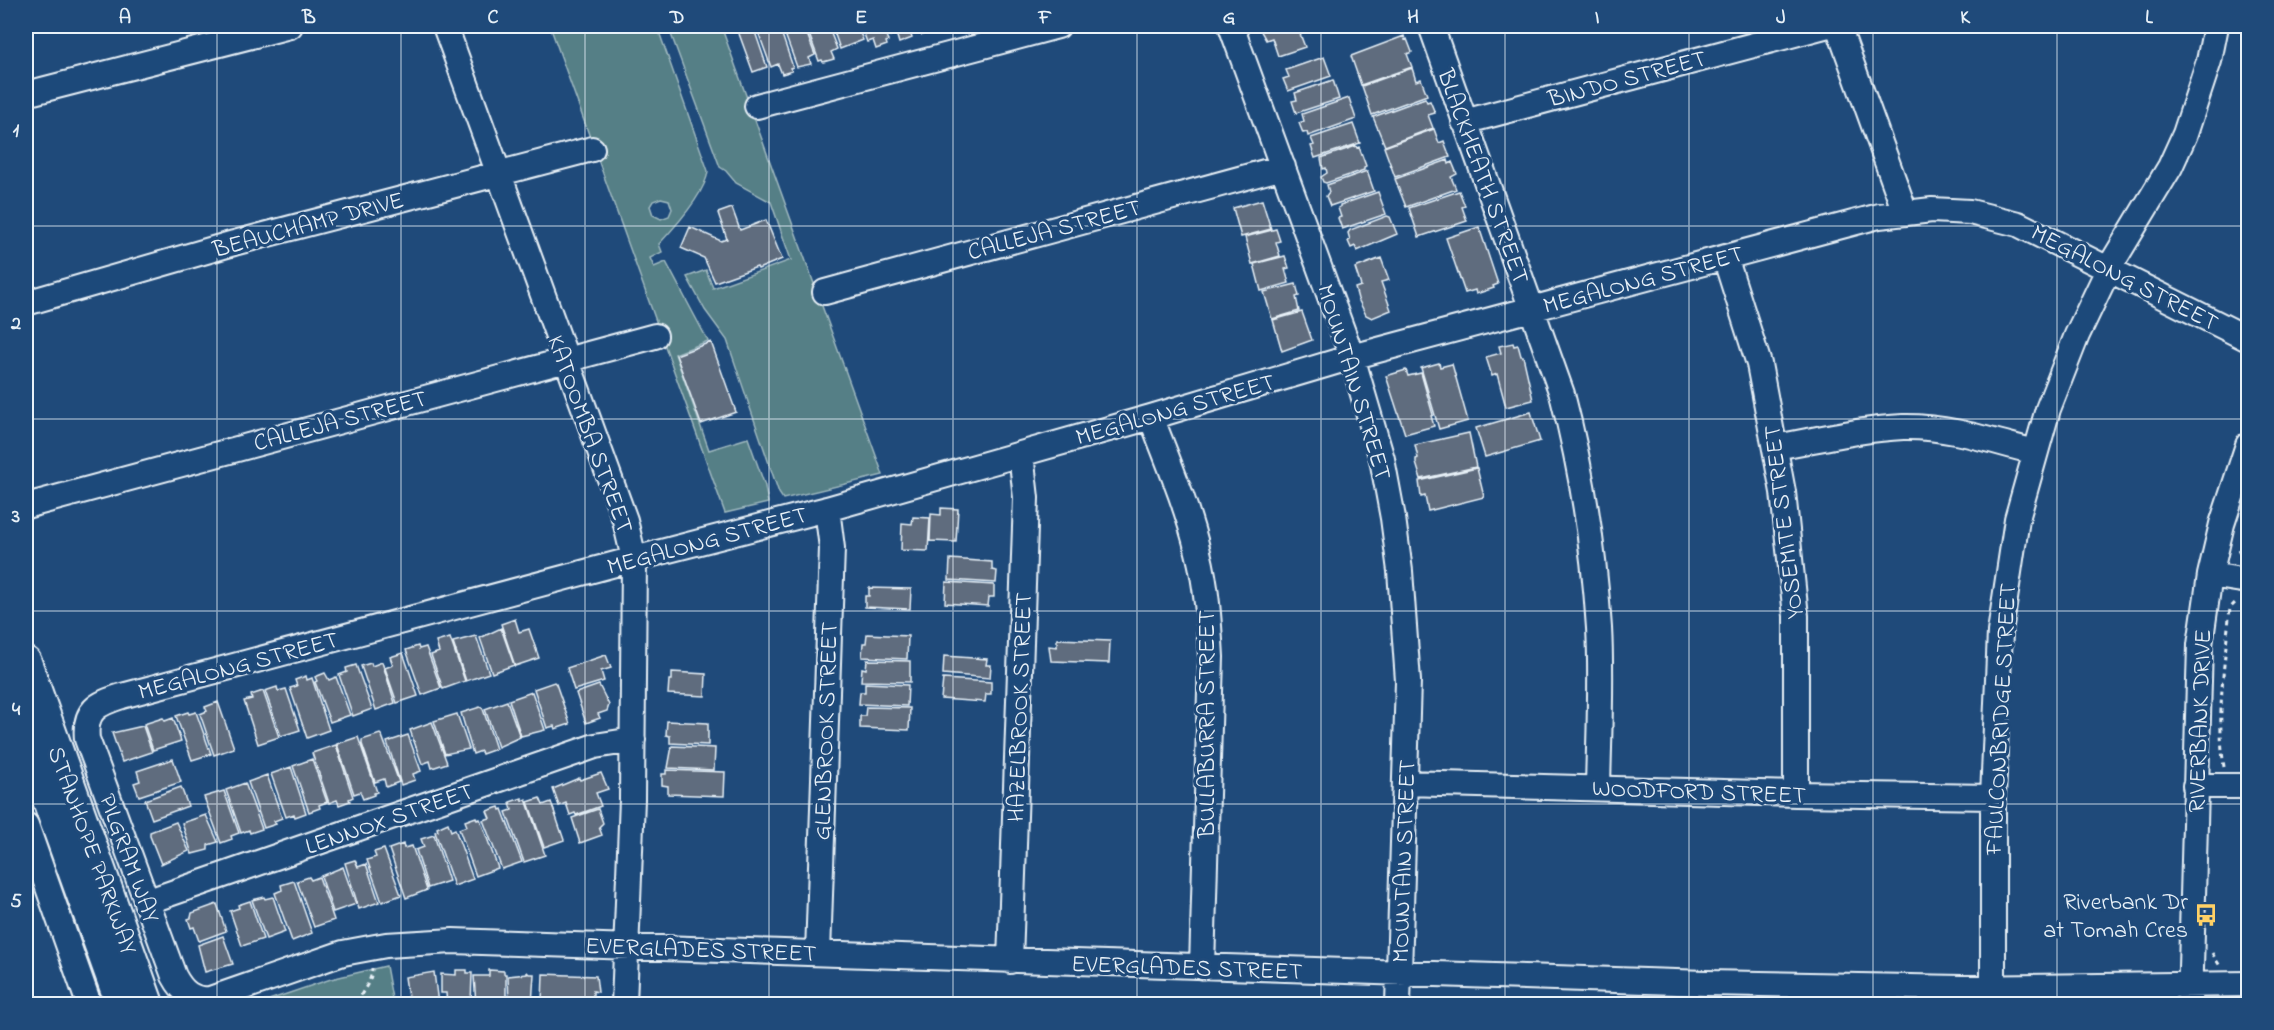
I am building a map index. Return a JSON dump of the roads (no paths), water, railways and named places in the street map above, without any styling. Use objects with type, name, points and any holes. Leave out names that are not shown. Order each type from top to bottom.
[{"type":"main road","name":"STANHOPE PARKWAY","points":[[26,662],[148,1005]]},
{"type":"main road","name":"STANHOPE PARKWAY","points":[[26,739],[121,1005]]},
{"type":"street","points":[[26,93],[290,26]]},
{"type":"street","name":"KATOOMBA STREET","points":[[444,26],[625,520],[634,559],[633,740],[624,1005]]},
{"type":"street","points":[[757,106],[1058,26]]},
{"type":"street","name":"MOUNTAIN STREET","points":[[1231,26],[1352,357],[1382,459],[1393,518],[1400,571],[1408,681],[1398,1005]]},
{"type":"street","name":"BLACKHEATH STREET","points":[[1431,26],[1562,394],[1569,421],[1590,546],[1599,629],[1598,788]]},
{"type":"street","name":"BINDO STREET","points":[[1464,122],[1825,26]]},
{"type":"street","points":[[1838,26],[1905,212]]},
{"type":"street","name":"FAULCONBRIDGE STREET","points":[[1993,988],[1993,797],[2001,632],[2004,596],[2017,519],[2048,409],[2077,335],[2109,268],[2170,167],[2185,134],[2210,61],[2216,26]]},
{"type":"street","name":"BEAUCHAMP DRIVE","points":[[26,303],[234,243],[592,149]]},
{"type":"street","name":"CALLEJA STREET","points":[[825,292],[1282,167]]},
{"type":"street","name":"MEGALONG STREET","points":[[91,714],[108,700],[122,696],[828,509],[1352,357],[1879,216],[1932,210],[1970,212],[2018,224],[2248,339]]},
{"type":"street","name":"YOSEMITE STREET","points":[[1725,257],[1759,363],[1783,492],[1796,616],[1796,794]]},
{"type":"street","name":"CALLEJA STREET","points":[[26,506],[655,336]]},
{"type":"street","name":"BULLABURRA STREET","points":[[1151,417],[1191,526],[1205,586],[1209,619],[1211,657],[1202,967]]},
{"type":"street","points":[[1775,447],[1904,427],[1930,428],[1966,434],[2035,452]]},
{"type":"street","name":"RIVERBANK DRIVE","points":[[2190,994],[2200,645],[2210,575],[2228,503],[2248,444]]},
{"type":"street","name":"HAZELBROOK STREET","points":[[1010,961],[1026,498],[1021,454]]},
{"type":"street","name":"GLENBROOK STREET","points":[[818,953],[832,548],[828,509]]},
{"type":"street","points":[[2210,575],[2245,581]]},
{"type":"street","name":"PILGRAM WAY","points":[[91,714],[86,724],[87,739],[174,976],[183,990],[192,997]]},
{"type":"street","name":"LENNOX STREET","points":[[146,902],[595,746],[633,740]]},
{"type":"street","name":"WOODFORD STREET","points":[[1406,783],[1993,797]]},
{"type":"street","points":[[2195,786],[2248,786]]},
{"type":"street","points":[[26,825],[84,1003]]},
{"type":"street","name":"EVERGLADES STREET","points":[[192,997],[210,999],[343,953],[420,942],[453,941],[1400,974],[1915,996],[1993,988],[2190,994],[2221,984],[2248,984]]},
{"type":"place","name":"Riverbank Dr at Tomah Cres","points":[[2206,915]]}]
